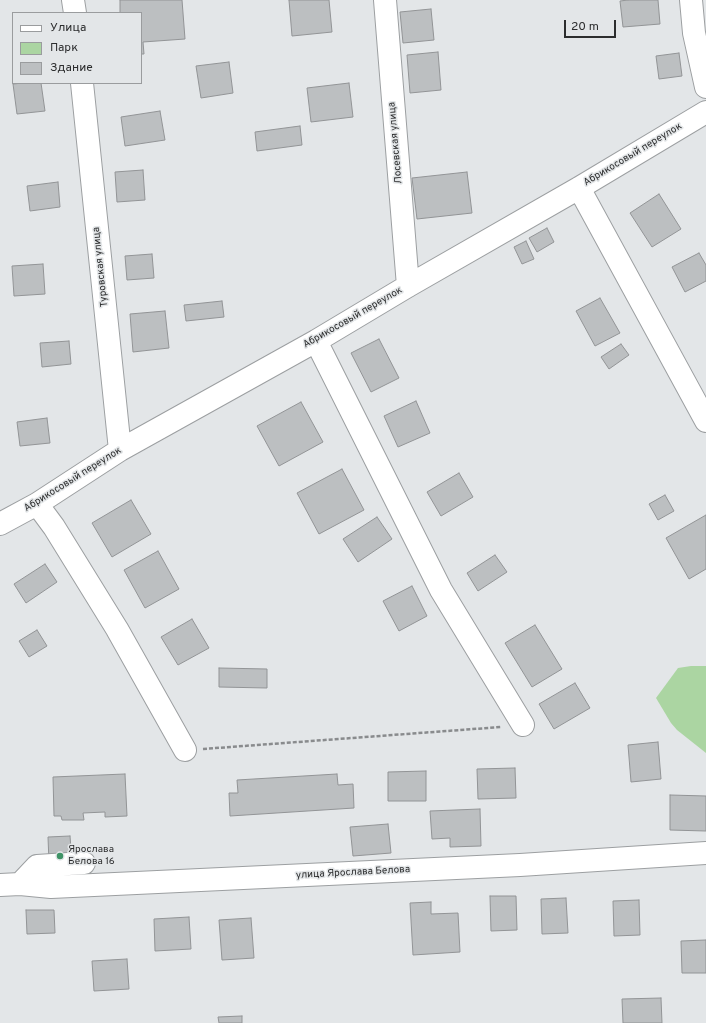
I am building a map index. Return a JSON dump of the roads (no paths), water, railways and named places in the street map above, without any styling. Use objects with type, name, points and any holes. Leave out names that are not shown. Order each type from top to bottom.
[{"type":"street","points":[[73,0],[75,12]]},
{"type":"street","name":"Лосевская улица","points":[[384,0],[408,286]]},
{"type":"street","points":[[691,0],[694,33],[706,87]]},
{"type":"street","name":"Туровская улица","points":[[82,84],[120,450]]},
{"type":"street","name":"Абрикосовый переулок","points":[[0,524],[37,504],[120,450],[316,341],[408,286],[579,188],[706,112]]},
{"type":"street","points":[[579,188],[706,421]]},
{"type":"street","points":[[316,341],[441,590],[523,725]]},
{"type":"street","points":[[37,504],[54,527],[117,629],[185,750]]},
{"type":"street","name":"улица Ярослава Белова","points":[[10,885],[51,887],[520,865],[706,853]]},
{"type":"street","points":[[10,885],[37,866],[84,863]]},
{"type":"place","name":"Ярослава Белова 16","points":[[60,856]]}]
